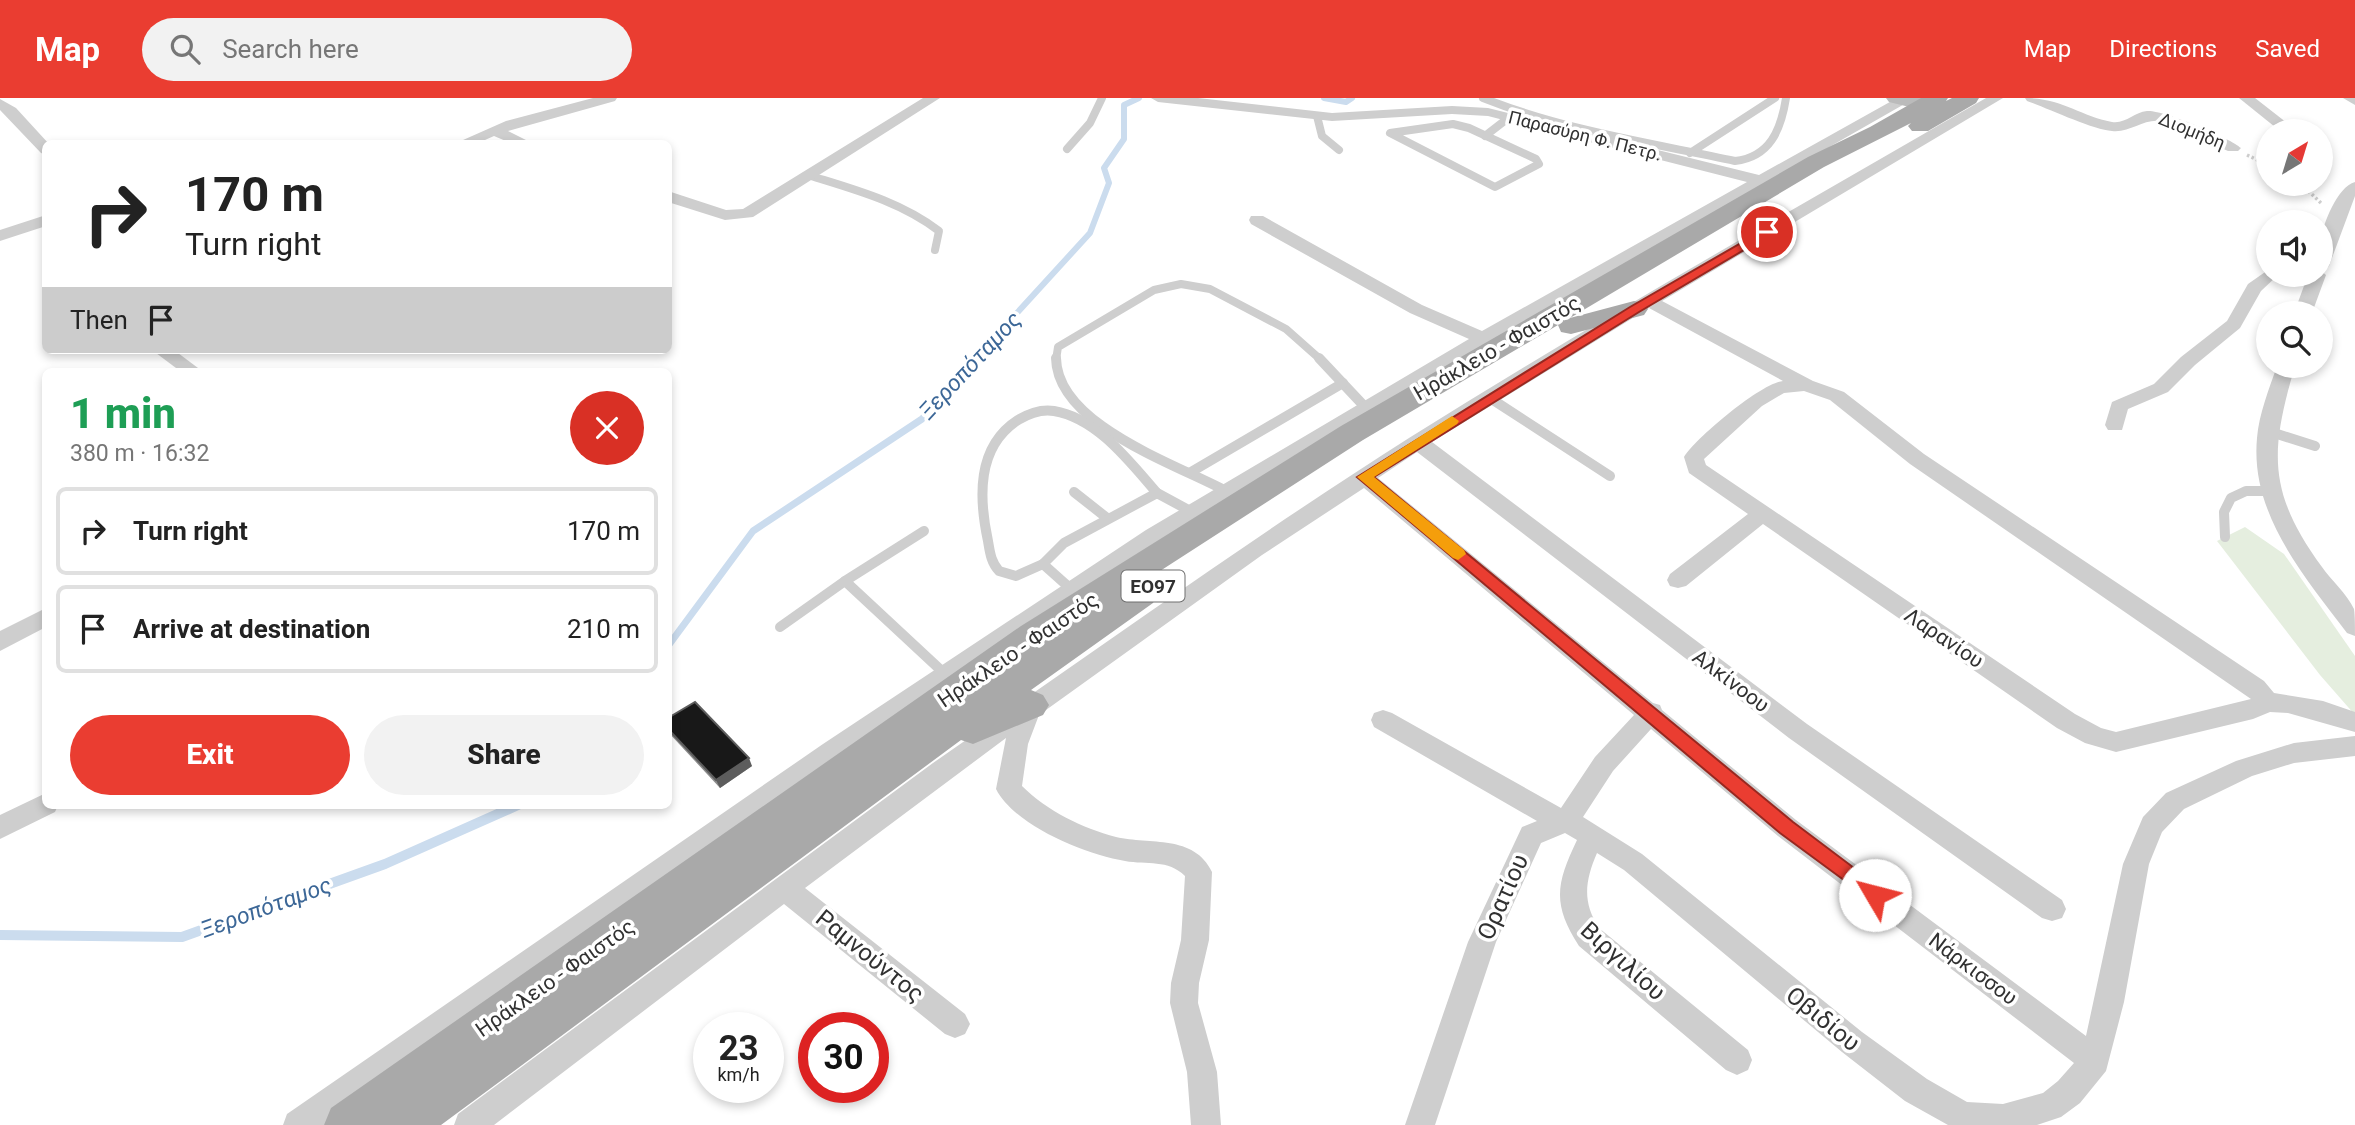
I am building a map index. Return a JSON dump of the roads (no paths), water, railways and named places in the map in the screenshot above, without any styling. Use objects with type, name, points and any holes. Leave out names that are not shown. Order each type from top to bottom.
[{"type":"main road","points":[[1919,108],[1993,98]]},
{"type":"main road","name":"Ηράκλειο - Φαιστός","points":[[402,1125],[897,750],[951,682],[1034,635],[1352,433],[1816,162],[1919,108]]},
{"type":"main road","name":"Ηράκλειο - Φαιστός","points":[[348,1125],[897,750],[1334,467],[1571,326],[1919,108]]},
{"type":"main road","points":[[1672,232],[1713,222]]},
{"type":"main road","points":[[1571,326],[1642,305]]},
{"type":"main road","points":[[951,682],[988,655],[1023,621]]},
{"type":"main road","points":[[832,751],[897,750],[1030,705]]},
{"type":"street","points":[[470,140],[493,130],[610,98]]},
{"type":"street","points":[[672,197],[716,213],[738,216],[758,208],[811,176],[933,98]]},
{"type":"street","name":"Παρασύρη Φ. Πετρ.","points":[[1158,98],[1317,116],[1354,117],[1452,110],[1488,104],[1759,180]]},
{"type":"street","points":[[1023,621],[1192,512],[1365,407],[1759,180],[1919,108],[1993,98]]},
{"type":"street","name":"Διομήδη","points":[[2032,98],[2112,127],[2130,125],[2148,115],[2163,117],[2233,148]]},
{"type":"street","points":[[2246,98],[2274,119]]},
{"type":"street","points":[[0,103],[11,111],[42,146]]},
{"type":"street","points":[[469,1125],[1030,705],[1364,477],[1642,305],[1919,108]]},
{"type":"street","points":[[493,130],[517,140]]},
{"type":"street","points":[[2333,229],[2344,198],[2355,187]]},
{"type":"street","points":[[1257,220],[1416,309],[1483,338]]},
{"type":"street","points":[[0,236],[42,221]]},
{"type":"street","points":[[2115,425],[2119,406],[2161,388],[2188,361],[2234,324],[2256,286]]},
{"type":"street","points":[[1642,305],[1806,385],[1837,396],[1917,459],[2256,688],[2268,702]]},
{"type":"street","points":[[167,354],[188,368]]},
{"type":"street","points":[[2283,378],[2268,431],[2270,491],[2285,527],[2355,626]]},
{"type":"street","name":"Λαρανίου","points":[[1806,385],[1779,387],[1755,402],[1695,457],[1696,468],[2066,721],[2094,736],[2116,742],[2253,709],[2268,702],[2310,708],[2355,722]]},
{"type":"street","name":"Αλκίνοου","points":[[1418,442],[1798,731],[2052,909]]},
{"type":"street","name":"Νάρκισσου","points":[[1364,477],[1787,828],[2095,1061]]},
{"type":"street","points":[[1678,580],[1763,513]]},
{"type":"street","points":[[0,642],[42,618]]},
{"type":"street","points":[[298,1125],[832,751],[951,682]]},
{"type":"street","points":[[1030,705],[1011,764],[1009,789],[1020,802],[1041,818],[1117,848],[1174,853],[1189,860],[1199,872],[1195,940],[1185,983],[1184,1003],[1202,1072],[1206,1125]]},
{"type":"street","points":[[1565,821],[1604,764],[1650,712]]},
{"type":"street","name":"Οβιδίου","points":[[1383,720],[1593,835],[1633,862],[1852,1042],[1916,1090],[1951,1112],[1976,1119],[2003,1119],[2034,1112],[2068,1092],[2095,1061]]},
{"type":"street","points":[[2095,1061],[2110,1002],[2136,864],[2152,825],[2175,801],[2245,768],[2294,753],[2355,746]]},
{"type":"street","points":[[0,828],[42,806]]},
{"type":"street","name":"Ορατίου","points":[[1420,1125],[1493,914],[1531,835],[1565,821]]},
{"type":"street","name":"Βιργιλίου","points":[[1593,835],[1575,880],[1572,898],[1575,918],[1589,937],[1737,1060]]},
{"type":"street","name":"Ραμνούντος","points":[[786,889],[955,1024]]},
{"type":"lane","points":[[1067,149],[1090,123],[1102,98]]},
{"type":"lane","points":[[1690,153],[1775,98]]},
{"type":"lane","points":[[1485,136],[1514,113],[1690,153],[1735,161],[1753,159],[1762,153],[1776,136],[1783,119],[1786,98]]},
{"type":"lane","points":[[1317,116],[1317,130],[1324,141],[1339,150]]},
{"type":"lane","points":[[1454,124],[1485,136],[1535,159],[1539,164],[1495,187],[1390,133],[1454,124]]},
{"type":"lane","points":[[811,176],[900,207],[925,219],[939,231],[935,250]]},
{"type":"lane","points":[[1226,491],[1149,452],[1099,422],[1069,397],[1054,364],[1058,347],[1154,290],[1181,284],[1210,289],[1286,329],[1312,351],[1365,407]]},
{"type":"lane","points":[[1191,472],[1343,383]]},
{"type":"lane","points":[[1490,398],[1609,476]]},
{"type":"lane","points":[[1157,493],[1064,543],[1030,574],[1013,576],[1001,573],[993,565],[980,509],[991,451],[1008,428],[1033,412],[1052,410],[1073,417],[1112,444],[1157,493],[1192,512]]},
{"type":"lane","points":[[2268,431],[2315,446]]},
{"type":"lane","points":[[2225,537],[2222,513],[2227,502],[2243,490],[2270,491]]},
{"type":"lane","points":[[1074,492],[1107,519]]},
{"type":"lane","points":[[780,626],[924,531]]},
{"type":"lane","points":[[1043,564],[1071,589]]},
{"type":"lane","points":[[845,581],[951,682]]},
{"type":"waterway","name":"Ξεροπόταμος","points":[[974,360],[1090,233],[1109,183],[1104,168],[1124,139],[1124,105],[1139,98]]},
{"type":"waterway","name":"Ξεροπόταμος","points":[[1324,98],[1346,102],[1352,98]]},
{"type":"waterway","name":"Ξεροπόταμος","points":[[672,641],[753,531],[922,419],[976,358]]},
{"type":"waterway","name":"Ξεροπόταμος","points":[[0,935],[182,937],[385,864],[509,809]]}]
